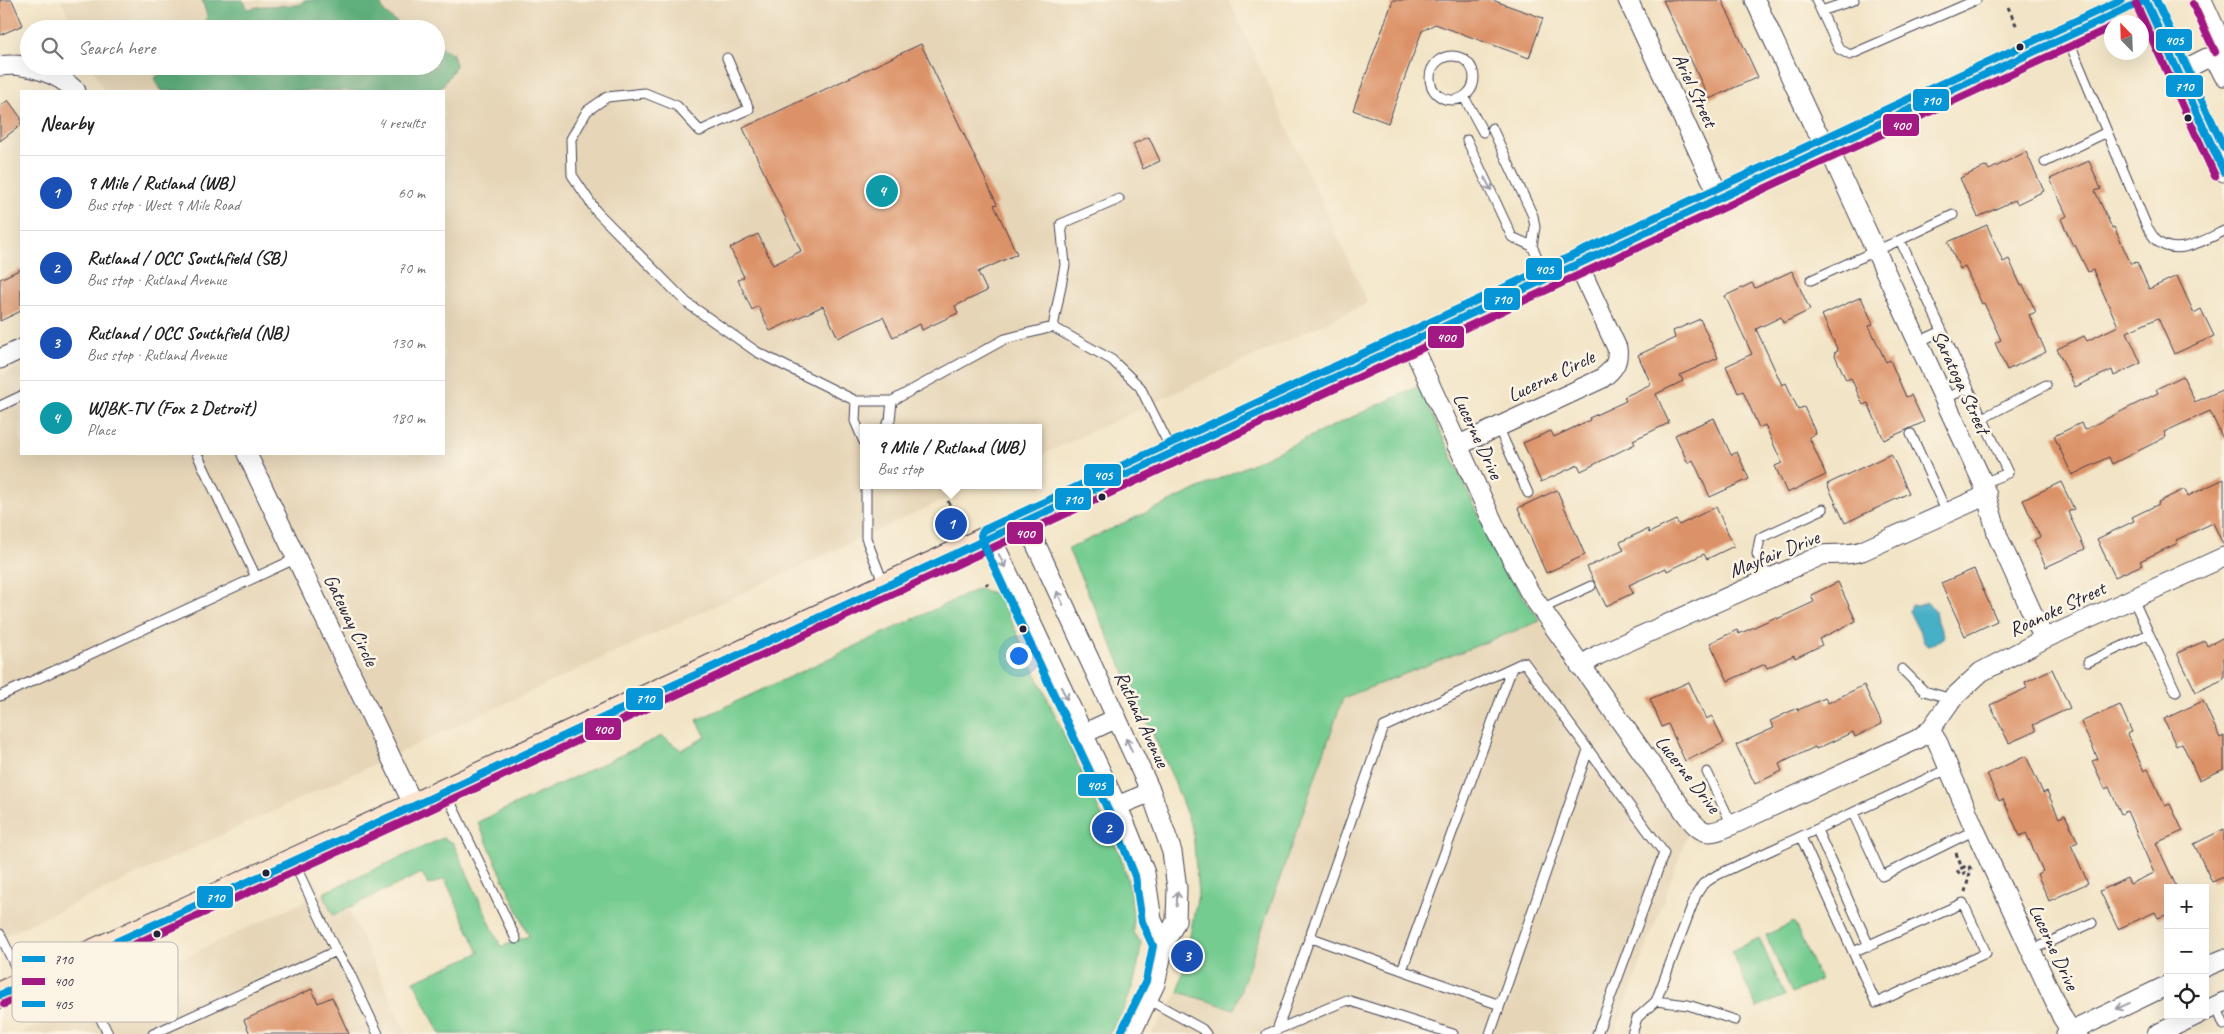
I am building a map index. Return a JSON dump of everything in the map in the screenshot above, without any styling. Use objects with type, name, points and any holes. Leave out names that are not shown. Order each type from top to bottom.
[{"type":"main road","points":[[115,942],[446,792],[2145,0]]},
{"type":"street","name":"Ariel Street","points":[[1628,0],[1720,198]]},
{"type":"street","points":[[1755,0],[1814,126],[1828,147]]},
{"type":"street","points":[[2145,0],[2224,172]]},
{"type":"street","points":[[2202,0],[2224,48]]},
{"type":"street","points":[[2181,79],[2193,65],[2208,58],[2218,64],[2224,76]]},
{"type":"street","points":[[0,66],[20,67]]},
{"type":"street","points":[[53,75],[75,90]]},
{"type":"street","name":"Saratoga Street","points":[[1828,147],[1985,488],[1998,537],[2044,639]]},
{"type":"street","name":"Lucerne Circle","points":[[1457,446],[1601,379],[1612,371],[1618,359],[1617,348],[1578,264]]},
{"type":"street","name":"Lucerne Drive","points":[[1410,343],[1508,554],[1540,609],[1693,824],[1707,833],[1717,832],[1906,745],[1930,730],[1938,743],[1975,830],[2062,1017],[2072,1033]]},
{"type":"street","points":[[0,359],[20,349]]},
{"type":"street","name":"Gateway Circle","points":[[247,455],[414,806]]},
{"type":"street","name":"Mayfair Drive","points":[[1580,666],[1598,655],[1822,555],[1833,553],[1849,555],[1862,551],[1947,513],[1985,488]]},
{"type":"street","name":"Rutland Avenue","points":[[1025,521],[1151,792],[1172,852],[1177,888],[1176,921],[1164,945],[1155,984],[1131,1034]]},
{"type":"street","points":[[991,537],[1117,806],[1144,873],[1152,920],[1164,945]]},
{"type":"street","name":"Roanoke Street","points":[[1930,730],[1952,699],[1981,672],[2044,639],[2224,557]]},
{"type":"street","points":[[1083,734],[1117,718]]},
{"type":"street","points":[[1117,806],[1151,792]]},
{"type":"street","points":[[2209,965],[2224,959]]},
{"type":"street","points":[[2072,1033],[2164,987]]},
{"type":"street","points":[[2157,1034],[2189,1019]]},
{"type":"lane","points":[[1816,0],[1839,49],[1850,55],[1976,0]]},
{"type":"lane","points":[[1821,11],[1854,0]]},
{"type":"lane","points":[[2067,36],[2147,227],[2156,241],[2172,247],[2195,245],[2224,231]]},
{"type":"lane","points":[[1455,56],[1469,63],[1475,77],[1474,85],[1464,97],[1450,100],[1444,99],[1433,90],[1430,76],[1431,69],[1440,59],[1455,56]]},
{"type":"lane","points":[[727,58],[749,109],[700,131],[677,106],[644,93],[607,97],[587,111],[571,138],[572,175],[596,211],[687,303],[757,352],[856,401],[892,401],[1005,339],[1053,327],[1112,360],[1140,387],[1173,453]]},
{"type":"lane","points":[[1464,97],[1483,132]]},
{"type":"lane","points":[[1492,128],[1533,216],[1535,227],[1532,246],[1547,279]]},
{"type":"lane","points":[[2045,162],[2107,132]]},
{"type":"lane","points":[[1467,140],[1511,230],[1512,237],[1532,246]]},
{"type":"lane","points":[[1053,327],[1065,265],[1061,224],[1119,198]]},
{"type":"lane","points":[[1811,280],[1953,215]]},
{"type":"lane","points":[[1900,240],[2008,473],[1985,488]]},
{"type":"lane","points":[[1917,343],[1942,331]]},
{"type":"lane","points":[[1983,418],[2046,385]]},
{"type":"lane","points":[[1943,400],[1968,388]]},
{"type":"lane","points":[[0,406],[20,396]]},
{"type":"lane","points":[[856,401],[855,421],[860,433]]},
{"type":"lane","points":[[887,424],[890,420],[892,401]]},
{"type":"lane","points":[[1498,428],[1528,493]]},
{"type":"lane","points":[[1911,434],[1947,513]]},
{"type":"lane","points":[[197,455],[256,577]]},
{"type":"lane","points":[[866,489],[866,538],[884,587]]},
{"type":"lane","points":[[1768,579],[1757,554],[1760,538],[1823,509]]},
{"type":"lane","points":[[0,696],[297,558]]},
{"type":"lane","points":[[1540,609],[1591,586]]},
{"type":"lane","points":[[2132,599],[2176,692]]},
{"type":"lane","points":[[2088,662],[2149,634]]},
{"type":"lane","points":[[1277,1030],[1384,727],[1524,662],[1664,853],[1597,1034]]},
{"type":"lane","points":[[1402,970],[1512,668]]},
{"type":"lane","points":[[1902,669],[1924,691],[1952,699]]},
{"type":"lane","points":[[1490,1034],[1588,750]]},
{"type":"lane","points":[[1632,1034],[1638,1018],[1656,1001],[1696,895],[1704,884],[1717,876],[1948,770]]},
{"type":"lane","points":[[1707,772],[1732,825]]},
{"type":"lane","points":[[446,792],[516,940]]},
{"type":"lane","points":[[1852,813],[1882,876],[1975,830]]},
{"type":"lane","points":[[1816,830],[1870,946]]},
{"type":"lane","points":[[1801,837],[1876,1003],[1986,953],[1963,903]]},
{"type":"lane","points":[[292,861],[336,951],[349,972],[378,1034]]},
{"type":"lane","points":[[1853,952],[1963,903]]},
{"type":"lane","points":[[1963,903],[1986,954],[1876,1003],[1854,953],[1963,903]]},
{"type":"lane","points":[[2031,950],[2092,923]]},
{"type":"lane","points":[[0,934],[12,990]]},
{"type":"lane","points":[[1309,937],[1500,1004]]},
{"type":"lane","points":[[153,1034],[336,951]]},
{"type":"lane","points":[[1148,1000],[1202,1029],[1206,1034]]},
{"type":"lane","points":[[1267,1034],[1347,1000],[1453,1034]]},
{"type":"lane","points":[[1656,1001],[1688,1005],[1735,1020]]},
{"type":"lane","points":[[2213,1005],[2224,1025]]},
{"type":"lane","points":[[102,1022],[108,1034]]},
{"type":"path","points":[[2008,7],[2017,27]]},
{"type":"path","points":[[948,501],[959,524]]},
{"type":"path","points":[[1951,842],[1962,868],[1968,865],[1970,869],[1963,903]]},
{"type":"shaded area","points":[[61,0],[1229,0],[1368,303],[1042,455],[1042,424],[860,424],[860,489],[966,489],[0,938],[0,376],[20,366],[20,455],[445,455],[445,90],[104,90],[96,75],[445,75],[445,20],[71,20]]},
{"type":"shaded area","points":[[1540,621],[1689,830],[1615,1034],[1151,1034],[1179,992],[1234,1009],[1343,698]]},
{"type":"shaded area","points":[[338,886],[407,1034],[19,1034],[45,1022],[178,1022],[178,960]]},
{"type":"green space","points":[[202,0],[243,0],[248,9],[263,6],[299,5],[304,0],[379,0],[384,12],[394,20],[206,20],[207,16]]},
{"type":"green space","points":[[445,49],[453,54],[456,66],[440,90],[161,90],[154,79],[158,75],[445,75]]},
{"type":"green space","points":[[1419,386],[1502,565],[1540,621],[1343,698],[1234,1009],[1179,992],[1198,894],[1193,831],[1172,776],[1068,549]]},
{"type":"green space","points":[[978,589],[994,593],[1001,599],[1124,867],[1132,904],[1133,933],[1141,942],[1135,979],[1122,1012],[1109,1034],[440,1034],[414,981],[479,953],[445,879],[428,885],[422,873],[333,915],[325,897],[325,892],[443,838],[453,843],[501,947],[529,936],[478,822],[662,736],[681,750],[706,737],[697,720]]},
{"type":"green space","points":[[1794,922],[1820,980],[1792,993],[1766,935]]},
{"type":"green space","points":[[1759,938],[1785,996],[1757,1008],[1731,951]]},
{"type":"water","points":[[1926,602],[1935,610],[1937,622],[1944,634],[1943,638],[1930,646],[1926,645],[1909,611],[1911,605],[1917,606]]},
{"type":"building","points":[[0,0],[12,0],[21,20],[20,26],[0,35]]},
{"type":"building","points":[[1393,0],[1492,0],[1543,18],[1529,58],[1435,24],[1422,31],[1388,123],[1353,110]]},
{"type":"building","points":[[1663,0],[1722,0],[1758,77],[1709,99]]},
{"type":"building","points":[[921,44],[997,204],[994,205],[1017,254],[978,272],[987,291],[955,306],[958,313],[922,330],[920,324],[893,337],[883,317],[838,338],[823,306],[770,331],[758,306],[752,310],[738,280],[744,277],[730,248],[758,234],[773,265],[801,251],[743,128]]},
{"type":"building","points":[[8,100],[20,117],[20,126],[0,141],[0,107]]},
{"type":"building","points":[[1149,137],[1160,161],[1143,169],[1133,144]]},
{"type":"building","points":[[2026,152],[2044,191],[2017,204],[2015,200],[1978,217],[1960,178],[1987,166],[1989,170]]},
{"type":"building","points":[[2089,161],[2101,189],[2095,191],[2131,264],[2137,262],[2149,289],[2177,276],[2194,313],[2201,309],[2214,336],[2174,354],[2158,318],[2127,332],[2141,363],[2114,376],[2112,370],[2075,387],[2057,349],[2084,336],[2087,341],[2118,326],[2093,270],[2088,272],[2075,245],[2073,246],[2061,219],[2067,216],[2050,179]]},
{"type":"building","points":[[1987,225],[2003,262],[2009,259],[2021,286],[2023,285],[2036,312],[2029,315],[2046,352],[2007,370],[1995,343],[2001,340],[1984,303],[1982,304],[1965,267],[1960,269],[1948,242]]},
{"type":"building","points":[[20,269],[20,311],[0,321],[0,279]]},
{"type":"building","points":[[1792,271],[1810,310],[1783,323],[1781,317],[1756,329],[1782,385],[1786,383],[1798,409],[1804,407],[1816,434],[1809,437],[1826,475],[1787,493],[1775,466],[1782,463],[1765,425],[1759,428],[1743,391],[1738,393],[1726,366],[1752,354],[1725,296],[1752,283],[1755,288]]},
{"type":"building","points":[[1861,297],[1873,324],[1869,326],[1886,362],[1890,360],[1906,397],[1911,395],[1924,422],[1884,440],[1868,403],[1863,405],[1851,378],[1846,380],[1834,353],[1838,351],[1822,315]]},
{"type":"building","points":[[1700,319],[1718,358],[1680,375],[1683,381],[1656,394],[1669,423],[1633,440],[1635,444],[1581,471],[1578,465],[1541,482],[1523,443],[1551,431],[1554,437],[1626,401],[1624,397],[1651,384],[1638,355],[1675,338],[1673,331]]},
{"type":"building","points":[[2183,376],[2195,402],[2224,389],[2224,441],[2210,411],[2164,432],[2166,437],[2112,464],[2109,457],[2072,475],[2054,436],[2081,423],[2084,430],[2158,393],[2156,389]]},
{"type":"building","points":[[1714,418],[1731,455],[1737,452],[1749,479],[1710,497],[1693,460],[1688,463],[1675,435]]},
{"type":"building","points":[[1891,454],[1909,493],[1845,523],[1827,484]]},
{"type":"building","points":[[2224,479],[2224,546],[2213,523],[2176,540],[2178,543],[2140,561],[2142,565],[2115,577],[2097,539],[2134,521],[2132,517],[2185,489],[2188,496]]},
{"type":"building","points":[[2061,482],[2074,509],[2068,512],[2085,549],[2046,567],[2034,540],[2040,537],[2023,500]]},
{"type":"building","points":[[1557,490],[1585,555],[1546,573],[1518,508]]},
{"type":"building","points":[[1716,507],[1734,546],[1707,559],[1704,554],[1667,571],[1666,568],[1629,585],[1633,593],[1606,606],[1587,567],[1624,550],[1620,542],[1648,529],[1649,533],[1676,520],[1679,525]]},
{"type":"building","points":[[1974,569],[1997,621],[1965,636],[1941,583]]},
{"type":"building","points":[[1838,582],[1856,621],[1819,639],[1822,645],[1795,658],[1794,655],[1767,668],[1765,664],[1728,681],[1710,643],[1737,630],[1739,634],[1814,602],[1811,595]]},
{"type":"building","points":[[2224,637],[2224,679],[2196,692],[2177,653],[2205,641],[2207,646]]},
{"type":"building","points":[[2052,669],[2070,708],[2033,725],[2036,731],[2009,743],[1990,705],[2027,688],[2025,682]]},
{"type":"building","points":[[1689,682],[1706,719],[1712,716],[1724,743],[1685,761],[1668,724],[1662,727],[1650,699]]},
{"type":"building","points":[[1864,685],[1882,724],[1855,737],[1853,732],[1779,764],[1782,771],[1755,784],[1736,745],[1774,728],[1770,721],[1797,708],[1798,710],[1825,698],[1828,703]]},
{"type":"building","points":[[2203,701],[2220,738],[2224,736],[2224,769],[2199,780],[2182,743],[2176,746],[2164,719]]},
{"type":"building","points":[[2120,705],[2132,732],[2127,734],[2144,771],[2148,769],[2165,806],[2170,804],[2183,831],[2156,843],[2175,884],[2164,884],[2164,916],[2158,918],[2155,912],[2118,929],[2100,891],[2127,878],[2130,884],[2154,873],[2127,811],[2121,814],[2109,787],[2105,789],[2092,761],[2098,759],[2081,722]]},
{"type":"building","points":[[2026,756],[2043,793],[2047,791],[2059,818],[2065,815],[2078,842],[2071,845],[2088,883],[2049,901],[2037,874],[2043,871],[2026,833],[2020,836],[2003,799],[1999,801],[1987,774]]},
{"type":"building","points":[[2224,829],[2224,877],[2212,882],[2194,844]]},
{"type":"building","points":[[312,989],[318,1003],[332,997],[349,1034],[250,1034],[244,1020]]},
{"type":"transit line","name":"405","points":[[1122,1030],[1146,981],[1153,946],[1142,922],[1135,876],[1115,825],[982,541],[981,535],[984,530],[2121,0]]},
{"type":"transit line","name":"710","points":[[2145,0],[2224,172]]},
{"type":"transit line","name":"710","points":[[116,942],[414,806],[2145,0]]},
{"type":"transit line","name":"405","points":[[2156,0],[2224,148]]},
{"type":"transit line","name":"400","points":[[2136,4],[2215,176]]},
{"type":"transit line","name":"400","points":[[2193,4],[2215,52]]},
{"type":"transit line","name":"400","points":[[140,942],[418,815],[2104,31]]},
{"type":"transit line","name":"710","points":[[0,995],[12,990]]},
{"type":"transit line","name":"400","points":[[4,1004],[12,1000]]},
{"type":"place","name":"WJBK-TV (Fox 2 Detroit)","points":[[882,191]]},
{"type":"place","name":"9 Mile / Rutland (WB)","points":[[951,524]]},
{"type":"place","name":"Rutland / OCC Southfield (SB)","points":[[1108,828]]},
{"type":"place","name":"Rutland / OCC Southfield (NB)","points":[[1187,956]]}]
